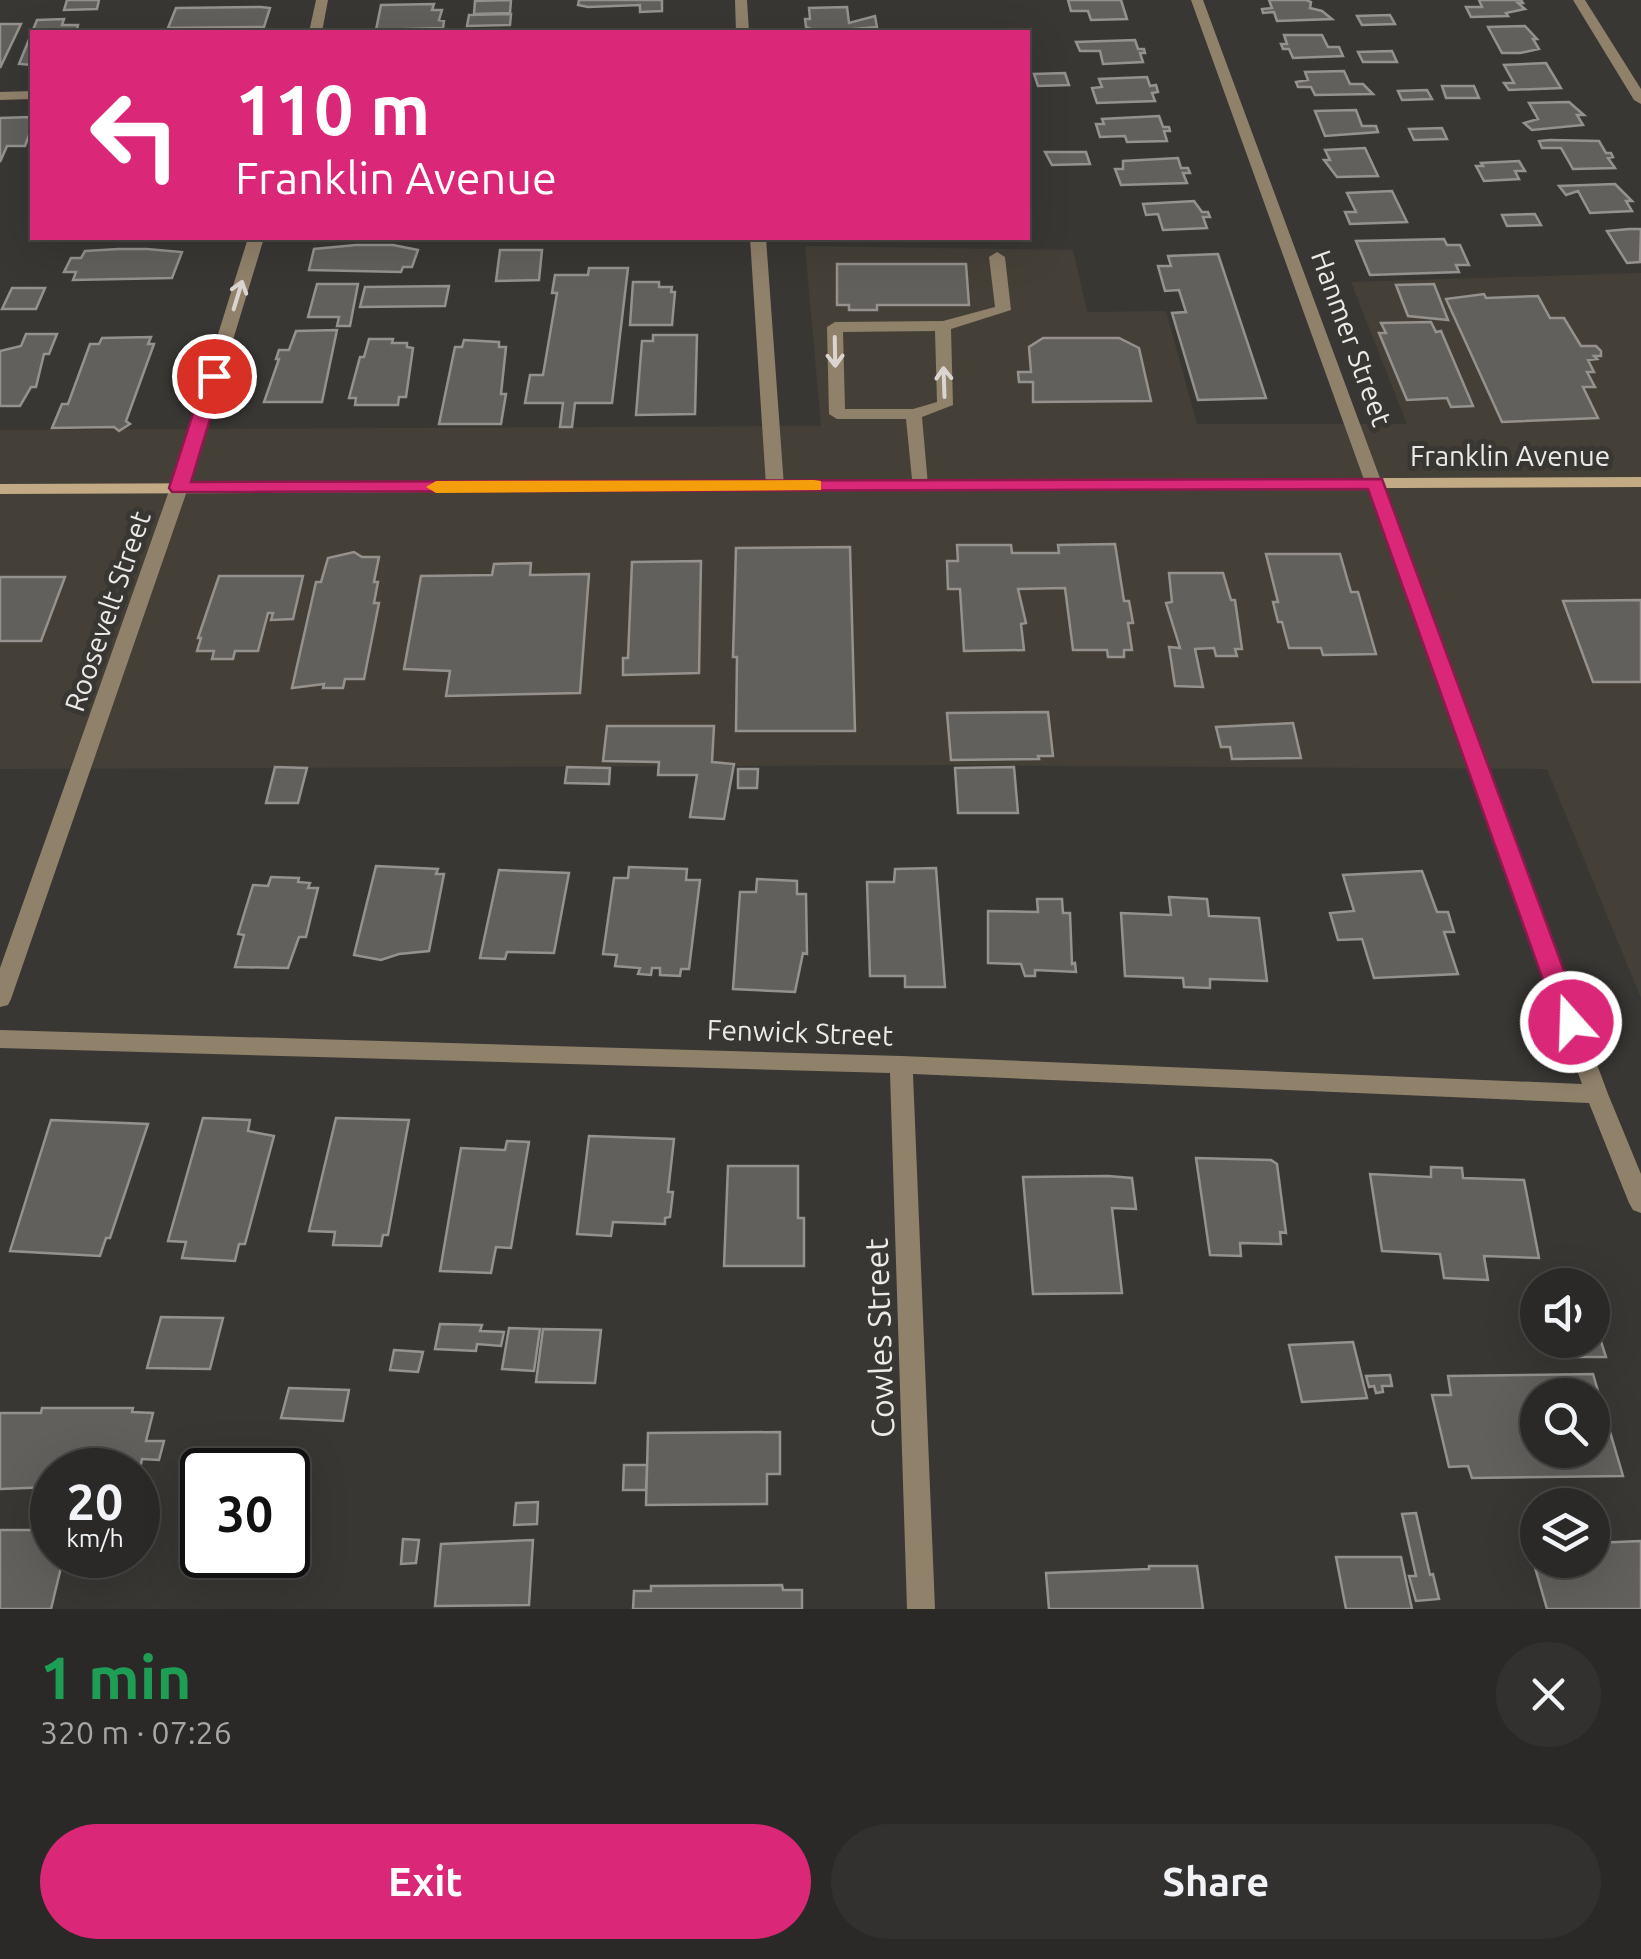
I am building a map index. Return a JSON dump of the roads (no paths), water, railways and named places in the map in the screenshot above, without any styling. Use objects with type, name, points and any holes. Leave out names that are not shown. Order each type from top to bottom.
[{"type":"main road","name":"Franklin Avenue","points":[[0,489],[1641,482]]},
{"type":"street","points":[[315,30],[322,0]]},
{"type":"street","points":[[741,0],[744,30]]},
{"type":"street","name":"Hanmer Street","points":[[1197,0],[1597,1094],[1641,1203]]},
{"type":"street","points":[[1579,0],[1641,100]]},
{"type":"street","points":[[0,96],[30,95]]},
{"type":"street","name":"Roosevelt Street","points":[[0,999],[179,488],[255,240]]},
{"type":"street","points":[[758,240],[775,486]]},
{"type":"street","points":[[942,326],[945,405],[914,414],[837,414],[834,327],[942,326],[1003,310],[997,256]]},
{"type":"street","points":[[914,414],[919,485]]},
{"type":"street","name":"Fenwick Street","points":[[0,1039],[901,1065],[1597,1094]]},
{"type":"street","name":"Cowles Street","points":[[901,1065],[921,1609]]}]
